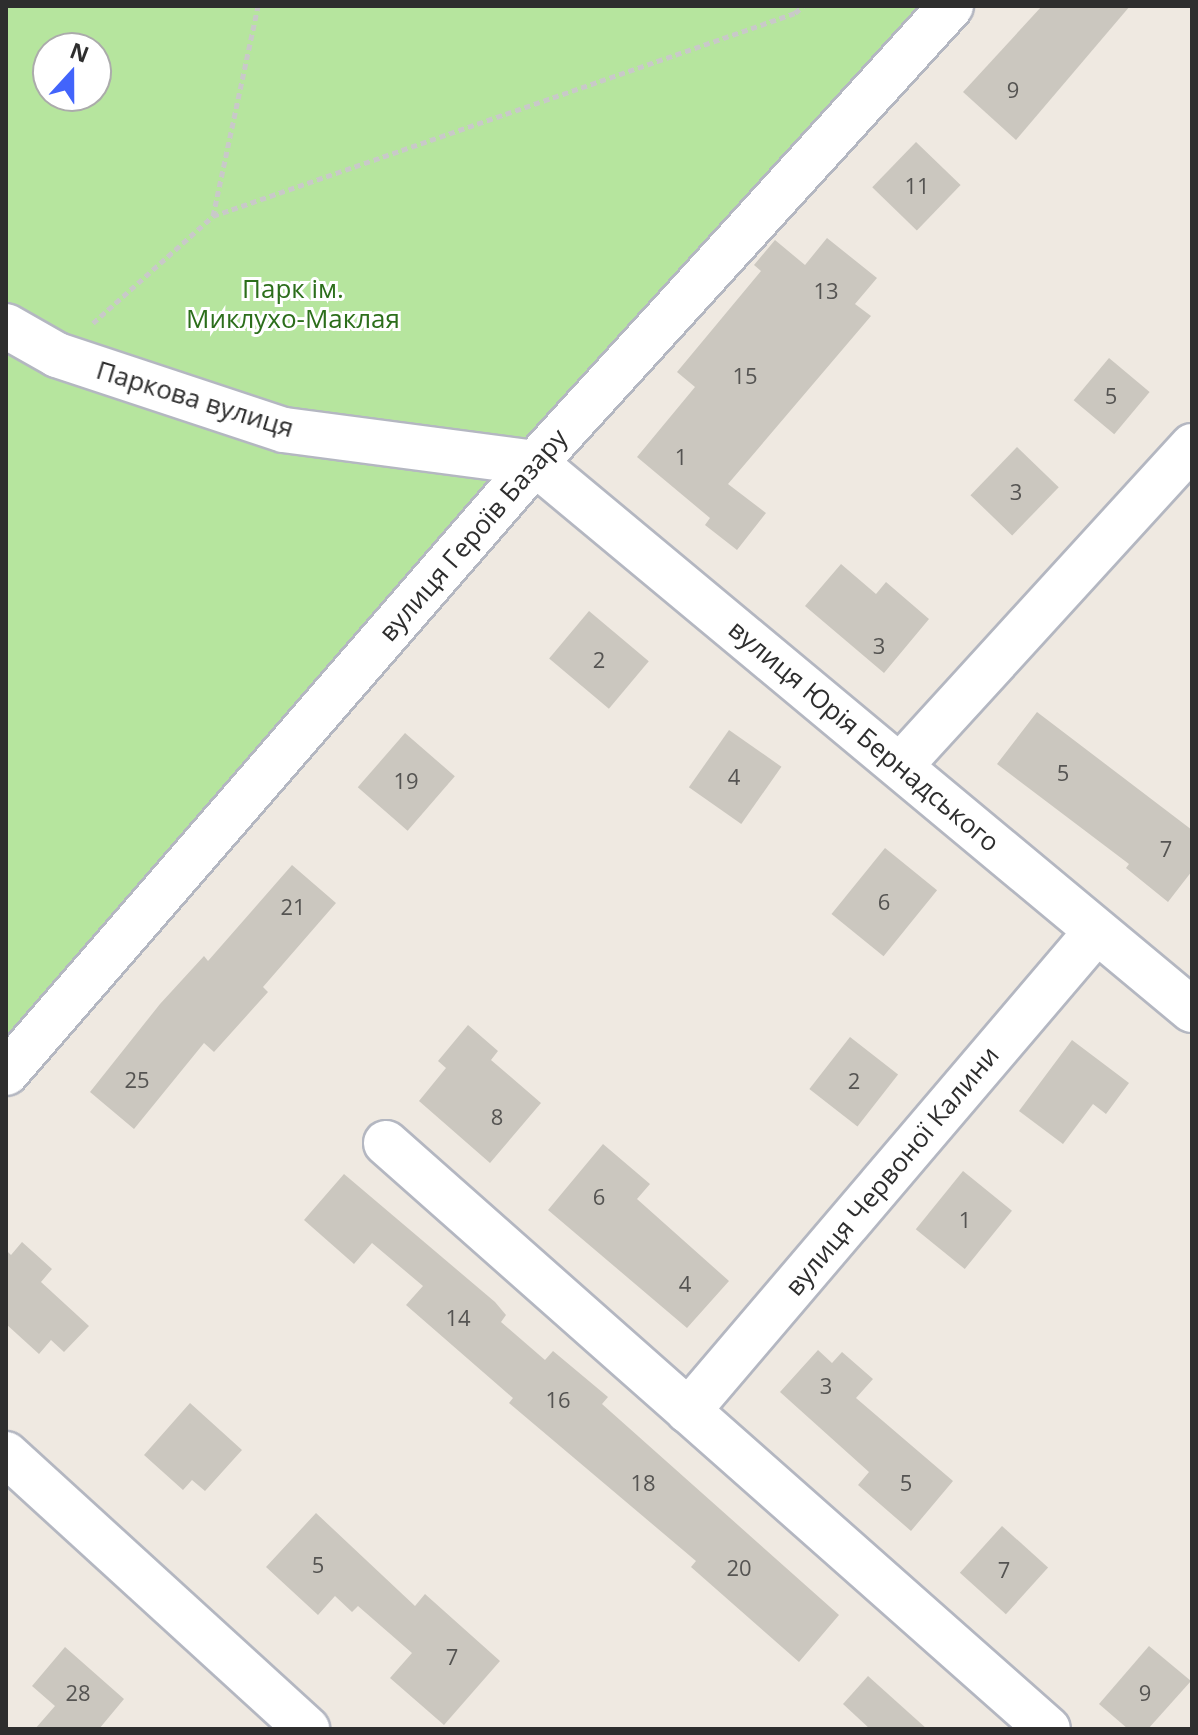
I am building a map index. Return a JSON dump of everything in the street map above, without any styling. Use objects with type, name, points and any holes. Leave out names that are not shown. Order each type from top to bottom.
[{"type":"street","name":"вулиця Героїв Базару","points":[[6,1073],[535,463],[951,6]]},
{"type":"street","name":"Паркова вулиця","points":[[6,326],[57,355],[284,430],[535,463]]},
{"type":"street","points":[[901,765],[1192,446]]},
{"type":"street","name":"вулиця Юрія Бернадського","points":[[535,463],[1192,1010]]},
{"type":"street","name":"вулиця Червоної Калини","points":[[688,1411],[1096,932]]},
{"type":"street","points":[[386,1143],[1048,1729]]},
{"type":"street","points":[[6,1454],[307,1729]]},
{"type":"path","points":[[213,216],[258,6]]},
{"type":"path","points":[[57,355],[213,216],[795,13],[803,6]]},
{"type":"green space","name":"Парк ім. Миклухо-Маклая","points":[[6,6],[951,6],[6,1073]]},
{"type":"building","points":[[1042,6],[1130,6],[1016,140],[963,92]]},
{"type":"building","points":[[916,142],[961,185],[917,230],[872,187]]},
{"type":"building","points":[[827,238],[877,278],[855,304],[871,316],[728,484],[766,513],[737,550],[705,525],[710,518],[637,457],[695,387],[677,372],[761,271],[754,265],[775,240],[805,265]]},
{"type":"building","points":[[1109,358],[1150,392],[1114,434],[1074,400]]},
{"type":"building","points":[[1017,447],[1059,487],[1012,535],[970,495]]},
{"type":"building","points":[[841,564],[876,594],[886,582],[929,619],[884,673],[805,606]]},
{"type":"building","points":[[589,611],[649,661],[609,709],[549,658]]},
{"type":"building","points":[[1037,712],[1192,830],[1192,871],[1168,902],[1126,868],[1129,864],[997,764]]},
{"type":"building","points":[[729,730],[781,767],[741,824],[689,787]]},
{"type":"building","points":[[405,733],[455,776],[408,831],[358,787]]},
{"type":"building","points":[[885,848],[937,890],[884,956],[832,914]]},
{"type":"building","points":[[292,865],[336,903],[263,987],[268,992],[214,1052],[204,1043],[134,1129],[90,1092],[160,1004],[204,956],[208,961]]},
{"type":"building","points":[[468,1025],[498,1051],[491,1060],[541,1103],[490,1163],[419,1101],[446,1068],[438,1061]]},
{"type":"building","points":[[850,1037],[898,1075],[857,1127],[809,1089]]},
{"type":"building","points":[[1072,1040],[1129,1083],[1106,1114],[1093,1104],[1063,1144],[1019,1111]]},
{"type":"building","points":[[603,1144],[650,1184],[637,1199],[729,1281],[687,1328],[548,1210]]},
{"type":"building","points":[[963,1171],[1012,1211],[965,1269],[916,1229]]},
{"type":"building","points":[[344,1174],[495,1302],[506,1315],[501,1322],[545,1360],[553,1351],[608,1397],[602,1404],[839,1615],[799,1662],[691,1567],[696,1561],[509,1403],[513,1398],[406,1305],[423,1286],[372,1243],[354,1264],[304,1220]]},
{"type":"building","points":[[22,1242],[52,1269],[41,1282],[89,1326],[64,1352],[51,1340],[39,1354],[6,1324],[6,1250],[11,1255]]},
{"type":"building","points":[[818,1350],[832,1363],[842,1352],[873,1379],[856,1398],[953,1481],[911,1531],[858,1485],[869,1472],[780,1392]]},
{"type":"building","points":[[190,1403],[242,1450],[205,1491],[192,1480],[183,1490],[144,1455]]},
{"type":"building","points":[[316,1513],[415,1606],[425,1594],[500,1661],[444,1725],[390,1678],[412,1653],[358,1606],[352,1612],[335,1596],[318,1615],[266,1567]]},
{"type":"building","points":[[1002,1526],[1048,1567],[1006,1614],[960,1573]]},
{"type":"building","points":[[1149,1646],[1191,1681],[1148,1729],[1128,1729],[1099,1704]]},
{"type":"building","points":[[65,1647],[124,1699],[99,1729],[35,1729],[55,1706],[32,1686]]},
{"type":"building","points":[[868,1676],[927,1729],[870,1729],[843,1704]]}]
